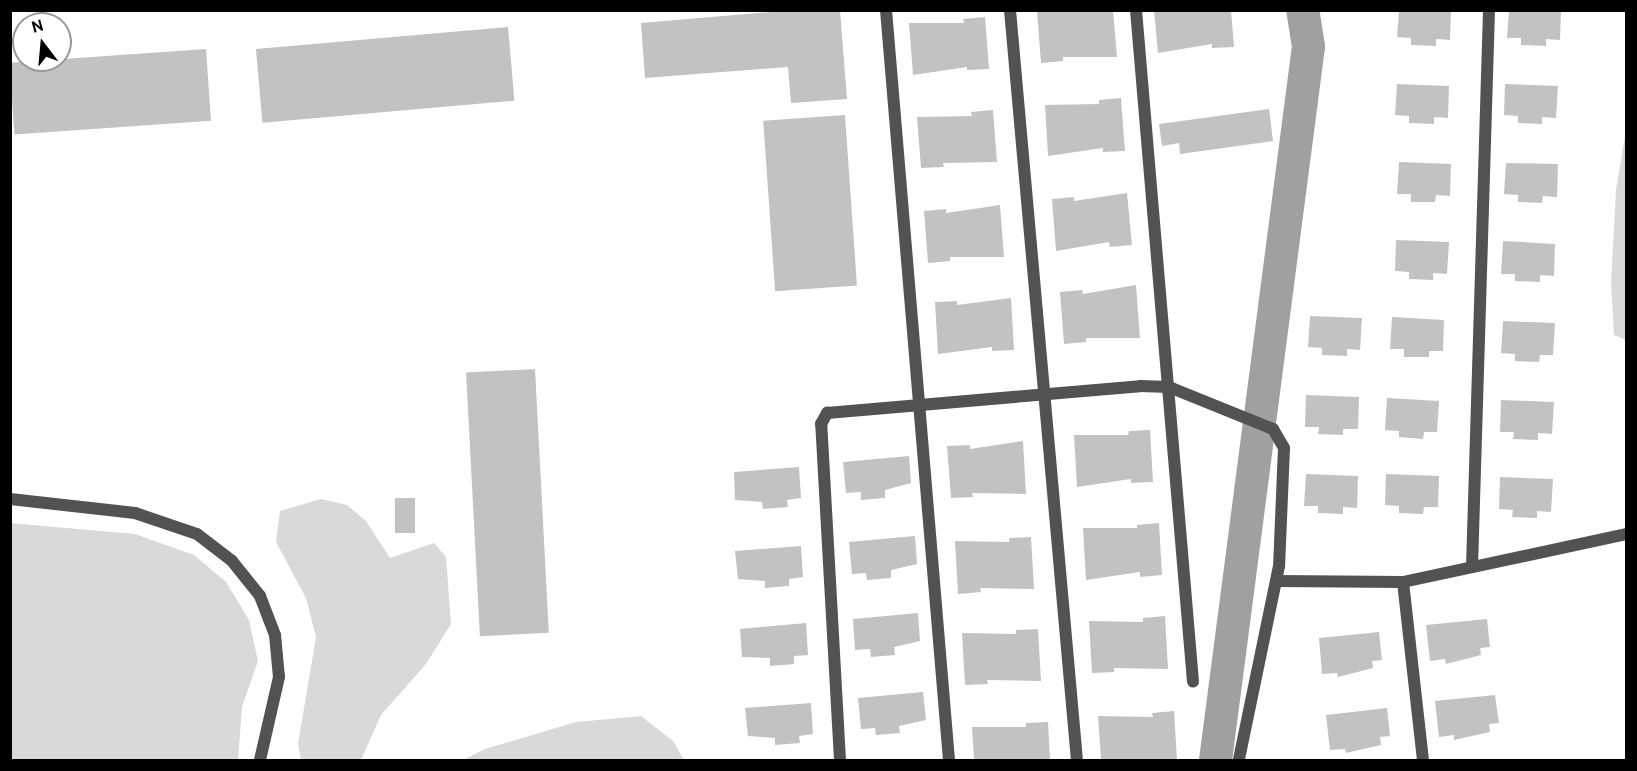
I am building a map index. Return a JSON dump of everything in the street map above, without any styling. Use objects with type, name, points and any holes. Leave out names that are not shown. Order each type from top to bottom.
[{"type":"street","points":[[886,10],[922,405],[949,760]]},
{"type":"street","points":[[1010,10],[1077,760]]},
{"type":"street","points":[[1136,10],[1193,681]]},
{"type":"street","points":[[1472,567],[1489,10]]},
{"type":"street","points":[[840,760],[821,424],[827,413],[1140,386],[1169,387],[1273,429],[1284,448],[1276,581],[1239,760]]},
{"type":"street","points":[[10,499],[135,513],[197,534],[232,561],[260,596],[275,635],[279,677],[260,760]]},
{"type":"street","points":[[1276,581],[1403,582],[1626,534]]},
{"type":"street","points":[[1403,582],[1423,760]]},
{"type":"shaded area","points":[[1626,130],[1626,340],[1614,335],[1611,284],[1616,190]]},
{"type":"shaded area","points":[[321,499],[347,505],[366,521],[390,558],[434,543],[446,557],[451,624],[426,664],[381,715],[361,760],[301,760],[298,744],[316,637],[306,598],[276,542],[280,511]]},
{"type":"shaded area","points":[[10,523],[135,534],[194,555],[226,582],[249,620],[258,661],[242,707],[238,760],[11,760]]},
{"type":"shaded area","points":[[641,716],[673,741],[684,760],[463,760],[485,749],[576,722]]},
{"type":"building","points":[[795,10],[840,10],[847,99],[791,103],[788,67],[645,78],[641,23]]},
{"type":"building","points":[[1113,10],[1117,57],[1063,57],[1063,61],[1041,63],[1037,11]]},
{"type":"building","points":[[1154,10],[1231,10],[1234,47],[1212,48],[1212,44],[1158,53]]},
{"type":"building","points":[[1399,10],[1451,10],[1450,40],[1436,39],[1436,46],[1411,45],[1411,38],[1397,37]]},
{"type":"building","points":[[1509,10],[1561,10],[1560,40],[1546,39],[1546,46],[1521,45],[1521,38],[1507,38]]},
{"type":"building","points":[[985,17],[989,69],[967,70],[967,67],[913,75],[909,23],[964,23],[963,19]]},
{"type":"building","points":[[508,27],[514,101],[262,123],[256,49]]},
{"type":"building","points":[[206,49],[211,121],[15,135],[10,63],[12,63],[12,72],[72,72],[72,58]]},
{"type":"building","points":[[1397,84],[1449,86],[1448,118],[1434,117],[1434,124],[1409,123],[1409,116],[1395,115]]},
{"type":"building","points":[[1505,84],[1558,86],[1556,118],[1542,117],[1542,124],[1518,123],[1518,116],[1504,115]]},
{"type":"building","points":[[1121,98],[1125,151],[1103,152],[1103,148],[1048,156],[1045,105],[1099,104],[1099,100]]},
{"type":"building","points":[[1269,109],[1273,141],[1180,154],[1179,143],[1162,146],[1159,124]]},
{"type":"building","points":[[993,110],[997,162],[943,163],[944,167],[921,168],[917,117],[972,116],[971,112]]},
{"type":"building","points":[[845,115],[857,286],[775,291],[763,121]]},
{"type":"building","points":[[1399,162],[1451,164],[1450,196],[1436,195],[1435,202],[1411,202],[1411,194],[1397,194]]},
{"type":"building","points":[[1506,163],[1558,164],[1557,197],[1543,196],[1542,203],[1518,202],[1518,195],[1504,194]]},
{"type":"building","points":[[1127,193],[1132,245],[1110,247],[1109,242],[1056,251],[1052,199],[1074,197],[1074,201]]},
{"type":"building","points":[[1000,205],[1004,257],[950,257],[950,261],[928,263],[924,211],[946,209],[946,213]]},
{"type":"building","points":[[1396,240],[1449,242],[1447,274],[1433,273],[1433,280],[1409,279],[1409,272],[1395,271]]},
{"type":"building","points":[[1503,241],[1555,244],[1554,276],[1540,275],[1540,282],[1515,281],[1515,274],[1501,274]]},
{"type":"building","points":[[1136,285],[1140,338],[1086,338],[1086,342],[1064,344],[1060,292],[1082,290],[1083,294]]},
{"type":"building","points":[[1011,298],[1014,350],[992,351],[992,347],[938,354],[935,302],[957,301],[957,305]]},
{"type":"building","points":[[1310,316],[1362,318],[1360,350],[1347,349],[1347,356],[1322,355],[1322,348],[1308,347]]},
{"type":"building","points":[[1392,317],[1444,320],[1443,351],[1429,351],[1429,357],[1404,357],[1404,349],[1390,349]]},
{"type":"building","points":[[1503,321],[1555,323],[1553,355],[1540,355],[1539,362],[1515,361],[1515,354],[1501,353]]},
{"type":"building","points":[[535,369],[549,633],[480,636],[466,373]]},
{"type":"building","points":[[1306,395],[1359,397],[1358,429],[1343,429],[1343,435],[1318,434],[1319,427],[1305,427]]},
{"type":"building","points":[[1387,398],[1439,401],[1437,432],[1424,432],[1423,439],[1399,437],[1399,431],[1385,430]]},
{"type":"building","points":[[1501,400],[1554,402],[1552,434],[1538,433],[1538,440],[1513,439],[1514,432],[1500,432]]},
{"type":"building","points":[[1150,430],[1153,482],[1131,483],[1131,479],[1077,487],[1074,435],[1128,435],[1129,431]]},
{"type":"building","points":[[1023,441],[1026,494],[972,493],[973,497],[951,498],[947,446],[970,445],[970,449]]},
{"type":"building","points":[[909,456],[911,483],[885,490],[885,498],[861,500],[861,492],[846,493],[843,462]]},
{"type":"building","points":[[799,467],[801,498],[787,500],[788,507],[763,509],[762,502],[735,500],[734,472]]},
{"type":"building","points":[[1306,474],[1358,476],[1357,508],[1343,507],[1343,514],[1318,513],[1318,506],[1304,506]]},
{"type":"building","points":[[1386,474],[1439,476],[1438,507],[1424,507],[1423,514],[1399,513],[1399,506],[1385,505]]},
{"type":"building","points":[[1500,477],[1553,479],[1551,512],[1537,511],[1537,518],[1512,517],[1513,510],[1499,509]]},
{"type":"building","points":[[395,498],[415,498],[415,533],[395,533]]},
{"type":"building","points":[[1159,523],[1162,575],[1140,577],[1140,572],[1086,580],[1083,528],[1137,528],[1137,525]]},
{"type":"building","points":[[915,536],[917,564],[891,570],[891,578],[867,580],[866,573],[852,574],[849,542]]},
{"type":"building","points":[[1031,537],[1034,589],[980,588],[981,592],[958,594],[955,541],[1009,542],[1009,538]]},
{"type":"building","points":[[801,546],[803,577],[789,579],[789,586],[765,588],[765,581],[738,579],[735,551]]},
{"type":"building","points":[[918,613],[920,641],[894,647],[895,655],[871,657],[870,649],[855,650],[853,619]]},
{"type":"building","points":[[1165,616],[1168,669],[1114,668],[1114,672],[1092,673],[1089,621],[1143,622],[1143,618]]},
{"type":"building","points":[[1487,619],[1490,647],[1480,648],[1481,655],[1446,664],[1445,659],[1430,661],[1426,625]]},
{"type":"building","points":[[806,623],[808,655],[794,656],[794,664],[770,666],[770,658],[742,657],[740,629]]},
{"type":"building","points":[[1038,629],[1041,681],[987,680],[988,684],[965,685],[962,633],[1016,634],[1016,630]]},
{"type":"building","points":[[1379,632],[1382,660],[1372,661],[1373,668],[1338,677],[1337,673],[1322,674],[1319,638]]},
{"type":"building","points":[[923,692],[926,720],[899,726],[900,733],[876,735],[875,728],[861,729],[858,698]]},
{"type":"building","points":[[1495,695],[1499,723],[1489,724],[1490,732],[1454,740],[1454,735],[1439,737],[1435,701]]},
{"type":"building","points":[[811,703],[813,734],[799,736],[800,743],[775,745],[775,738],[748,736],[745,708]]},
{"type":"building","points":[[1387,708],[1390,736],[1380,737],[1381,745],[1346,753],[1345,749],[1330,750],[1326,715]]},
{"type":"building","points":[[1174,711],[1177,760],[1101,760],[1098,716],[1153,717],[1152,713]]},
{"type":"building","points":[[1048,722],[1050,760],[974,760],[972,727],[1026,727],[1026,723]]},
{"type":"waterway","points":[[1215,760],[1308,46],[1302,10]]}]
